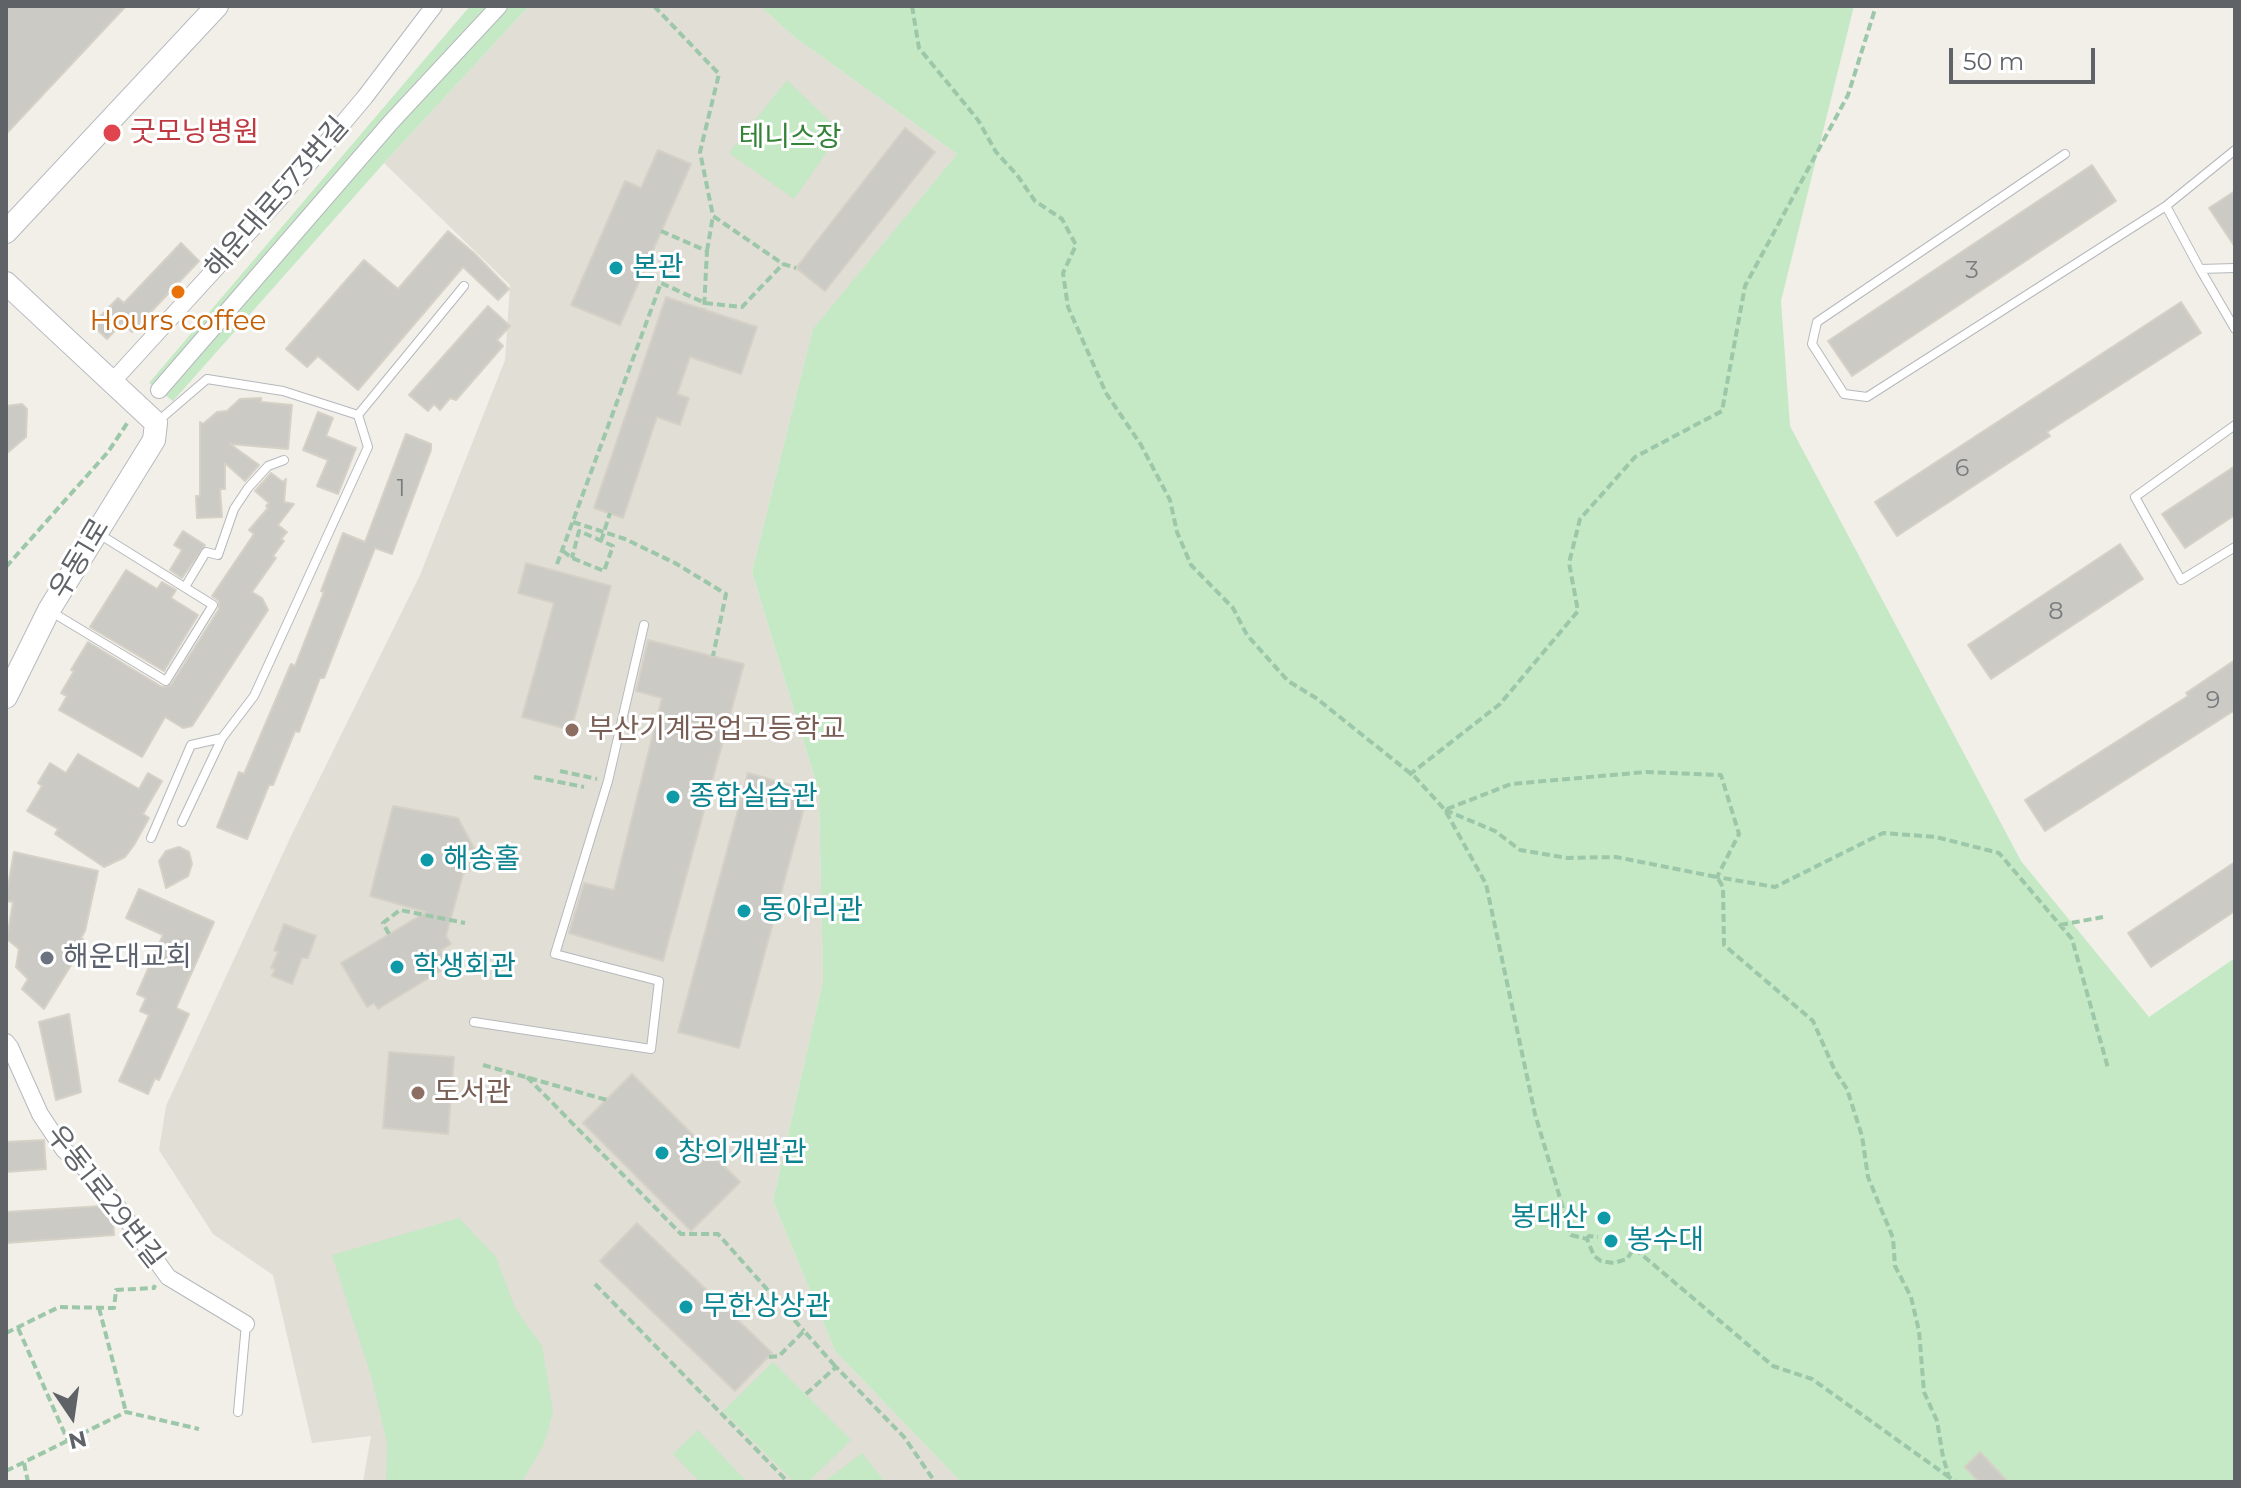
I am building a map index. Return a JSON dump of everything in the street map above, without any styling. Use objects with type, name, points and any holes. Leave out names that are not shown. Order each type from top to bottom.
[{"type":"street","points":[[6,232],[217,6]]},
{"type":"street","name":"해운대로573번길","points":[[112,382],[289,189],[365,97],[434,6]]},
{"type":"street","points":[[159,390],[392,121],[499,6]]},
{"type":"street","points":[[6,283],[148,416]]},
{"type":"street","name":"우동1로","points":[[8,689],[49,610],[154,440],[148,416]]},
{"type":"street","name":"우동1로29번길","points":[[6,1042],[40,1114],[64,1150],[99,1181],[162,1270],[168,1277],[246,1324]]},
{"type":"lane","points":[[2065,154],[1817,322],[1812,344],[1844,394],[1867,397],[2166,206],[2235,150]]},
{"type":"lane","points":[[2166,206],[2235,329]]},
{"type":"lane","points":[[2200,269],[2235,268]]},
{"type":"lane","points":[[182,822],[222,738],[254,696],[368,447],[358,415],[464,286]]},
{"type":"lane","name":"우동1로","points":[[148,416],[207,379],[283,391],[358,415]]},
{"type":"lane","points":[[2235,425],[2135,497],[2181,580],[2235,547]]},
{"type":"lane","points":[[185,587],[206,552],[218,555],[234,509],[248,488],[268,466],[284,460]]},
{"type":"lane","points":[[49,610],[166,681],[213,605],[96,531]]},
{"type":"lane","points":[[474,1022],[651,1049],[659,981],[555,954],[608,781],[644,625]]},
{"type":"lane","points":[[151,838],[191,745],[222,738]]},
{"type":"lane","name":"우동1로29번길","points":[[238,1412],[246,1324]]},
{"type":"path","points":[[654,6],[719,74],[700,152],[713,216],[707,251],[704,309]]},
{"type":"path","points":[[911,6],[919,48],[978,120],[996,152],[1035,201],[1062,219],[1076,245],[1063,273],[1068,307],[1106,393],[1141,445],[1170,500],[1177,532],[1191,565],[1233,608],[1247,635],[1288,681],[1316,698],[1391,757],[1415,777],[1445,810],[1486,884],[1535,1114],[1571,1235],[1587,1239],[1589,1236],[1598,1237]]},
{"type":"path","points":[[1409,775],[1500,704],[1578,611],[1569,563],[1580,519],[1635,457],[1722,411],[1745,286],[1848,95],[1876,6]]},
{"type":"path","points":[[713,216],[783,264],[796,268]]},
{"type":"path","points":[[661,231],[707,251]]},
{"type":"path","points":[[557,564],[661,283],[705,303],[742,307],[783,264]]},
{"type":"path","points":[[6,567],[108,452],[148,416]]},
{"type":"path","points":[[601,541],[610,513]]},
{"type":"path","points":[[573,522],[625,539],[675,563],[726,594],[713,656]]},
{"type":"path","points":[[563,551],[572,558],[604,571],[613,546],[579,531],[572,558]]},
{"type":"path","points":[[560,771],[586,777]]},
{"type":"path","points":[[1445,810],[1511,784],[1646,772],[1721,775],[1739,834],[1717,877]]},
{"type":"path","points":[[534,777],[584,787]]},
{"type":"path","points":[[1445,810],[1495,831],[1520,850],[1567,858],[1616,857],[1775,887],[1883,833],[1936,837],[1999,853],[2072,939],[2108,1068]]},
{"type":"path","points":[[1717,877],[1723,887],[1724,945],[1813,1021],[1835,1071],[1847,1089],[1862,1136],[1868,1177],[1893,1238],[1895,1266],[1911,1297],[1919,1331],[1924,1392],[1937,1421],[1949,1477]]},
{"type":"path","points":[[389,934],[383,923],[400,910],[465,923]]},
{"type":"path","points":[[2060,925],[2103,917]]},
{"type":"path","points":[[483,1065],[607,1100]]},
{"type":"path","points":[[527,1077],[681,1234],[718,1234],[836,1367],[904,1437],[935,1482]]},
{"type":"path","points":[[1587,1239],[1594,1256],[1601,1261],[1614,1263],[1627,1259],[1634,1248],[1773,1366],[1812,1379],[1956,1482]]},
{"type":"path","points":[[6,1333],[59,1307],[114,1308],[116,1290],[154,1288],[162,1270]]},
{"type":"path","points":[[595,1284],[788,1482]]},
{"type":"path","points":[[99,1308],[126,1412]]},
{"type":"path","points":[[18,1328],[68,1441]]},
{"type":"path","points":[[769,1357],[779,1356],[804,1331]]},
{"type":"path","points":[[806,1394],[836,1367]]},
{"type":"path","points":[[6,1471],[126,1412],[199,1429]]},
{"type":"path","points":[[24,1463],[28,1482]]},
{"type":"shaded area","name":"부산기계공업고등학교","points":[[529,6],[760,6],[793,36],[957,154],[813,330],[752,572],[819,792],[823,981],[773,1201],[835,1351],[961,1482],[363,1482],[371,1436],[312,1443],[273,1275],[213,1234],[159,1150],[166,1106],[292,834],[420,575],[505,360],[510,285],[384,163]]},
{"type":"green space","points":[[470,6],[529,6],[384,163],[173,401],[149,383]]},
{"type":"green space","points":[[760,6],[1854,6],[1781,301],[1790,426],[2021,861],[2149,1017],[2235,958],[2235,1482],[961,1482],[835,1351],[773,1201],[823,981],[819,792],[752,572],[813,329],[957,154],[793,36]]},
{"type":"green space","name":"테니스장","points":[[787,80],[841,132],[794,199],[729,153]]},
{"type":"green space","points":[[459,1218],[496,1257],[515,1308],[542,1346],[553,1412],[544,1444],[522,1482],[386,1482],[387,1443],[372,1379],[332,1255]]},
{"type":"green space","points":[[773,1362],[851,1440],[808,1482],[794,1482],[723,1411]]},
{"type":"green space","points":[[698,1430],[747,1482],[700,1482],[673,1454]]},
{"type":"green space","points":[[862,1453],[885,1482],[824,1482]]},
{"type":"building","points":[[6,6],[126,6],[6,134]]},
{"type":"building","points":[[905,128],[935,152],[825,291],[796,268]]},
{"type":"building","name":"본관","points":[[658,150],[691,164],[620,325],[571,305],[625,181],[641,188]]},
{"type":"building","points":[[2092,165],[2116,201],[1852,376],[1828,341]]},
{"type":"building","points":[[2235,191],[2235,247],[2209,208]]},
{"type":"building","points":[[448,231],[509,289],[498,300],[463,267],[358,390],[318,356],[307,367],[286,349],[364,260],[398,289]]},
{"type":"building","points":[[181,243],[199,261],[132,332],[122,323],[107,339],[92,325],[118,298],[124,303]]},
{"type":"building","points":[[666,297],[757,327],[741,374],[690,357],[677,394],[689,398],[680,425],[657,417],[623,518],[594,508]]},
{"type":"building","points":[[2181,302],[2201,333],[2047,432],[2050,436],[1897,536],[1875,502]]},
{"type":"building","points":[[488,306],[510,326],[497,340],[503,346],[456,400],[450,398],[440,410],[434,404],[428,411],[409,395]]},
{"type":"building","points":[[261,398],[261,402],[292,405],[288,449],[230,444],[259,465],[245,481],[225,463],[225,489],[220,489],[222,517],[197,518],[200,422],[203,424],[217,412],[227,411],[240,399]]},
{"type":"building","points":[[22,404],[27,409],[26,437],[6,454],[6,406]]},
{"type":"building","points":[[318,412],[333,418],[326,436],[356,448],[338,494],[317,486],[328,460],[303,450]]},
{"type":"building","points":[[406,434],[431,444],[431,450],[392,554],[375,548],[324,678],[320,678],[299,732],[295,731],[247,839],[217,827],[239,772],[244,774],[291,664],[295,666],[343,533],[365,542]]},
{"type":"building","points":[[2235,466],[2235,515],[2185,548],[2162,514]]},
{"type":"building","points":[[271,473],[283,482],[286,479],[284,502],[294,504],[278,525],[287,532],[273,556],[276,558],[252,592],[262,598],[268,610],[192,726],[183,728],[165,717],[142,757],[59,710],[67,696],[61,693],[88,642],[162,687],[171,685],[219,609],[219,601],[212,596],[254,534],[249,530],[268,508],[269,503],[255,491]]},
{"type":"building","points":[[183,531],[205,545],[182,578],[170,570],[182,550],[174,545]]},
{"type":"building","points":[[2120,544],[2143,579],[1991,679],[1968,645]]},
{"type":"building","points":[[526,563],[611,586],[571,730],[522,717],[554,603],[518,593]]},
{"type":"building","points":[[126,570],[157,589],[162,582],[176,590],[171,598],[198,615],[164,671],[90,627]]},
{"type":"building","name":"종합실습관","points":[[648,640],[744,664],[663,961],[569,933],[584,883],[614,890],[662,698],[636,691]]},
{"type":"building","points":[[2235,660],[2235,710],[2045,831],[2025,800],[2188,696],[2186,693]]},
{"type":"building","points":[[78,754],[139,789],[148,773],[162,781],[143,814],[149,818],[134,845],[125,857],[104,867],[55,834],[58,829],[27,811],[42,786],[38,783],[50,763],[66,773]]},
{"type":"building","name":"동아리관","points":[[748,773],[809,790],[739,1048],[678,1032]]},
{"type":"building","points":[[393,806],[458,818],[476,852],[473,868],[463,874],[446,936],[451,944],[441,950],[450,965],[378,1009],[374,1003],[367,1007],[341,963],[426,912],[370,896]]},
{"type":"building","points":[[179,847],[189,852],[192,864],[188,876],[166,888],[159,861],[166,851]]},
{"type":"building","points":[[14,852],[98,871],[81,938],[86,941],[44,1009],[22,989],[28,979],[16,967],[19,949],[7,939],[13,902],[6,901],[6,898]]},
{"type":"building","points":[[2235,862],[2235,911],[2151,967],[2128,933]]},
{"type":"building","points":[[139,889],[214,922],[176,1008],[189,1014],[159,1080],[155,1078],[148,1094],[119,1081],[149,1015],[140,1011],[146,998],[137,994],[163,935],[126,918]]},
{"type":"building","points":[[284,924],[316,936],[308,958],[302,958],[292,984],[272,976],[275,969],[271,968],[278,952],[274,950]]},
{"type":"building","points":[[69,1014],[81,1092],[56,1100],[39,1022]]},
{"type":"building","name":"도서관","points":[[389,1052],[454,1057],[448,1134],[383,1128]]},
{"type":"building","name":"창의개발관","points":[[632,1074],[740,1182],[691,1231],[583,1123]]},
{"type":"building","points":[[44,1140],[46,1169],[6,1172],[6,1142]]},
{"type":"building","points":[[103,1206],[113,1220],[114,1235],[6,1243],[6,1212]]},
{"type":"building","name":"무한상상관","points":[[637,1223],[772,1353],[735,1391],[600,1261]]},
{"type":"building","points":[[1980,1452],[2008,1482],[1979,1482],[1965,1467]]},
{"type":"place","name":"굿모닝병원","points":[[112,133]]},
{"type":"place","name":"본관","points":[[616,268]]},
{"type":"place","name":"Hours coffee","points":[[178,292]]},
{"type":"place","name":"부산기계공업고등학교","points":[[572,730]]},
{"type":"place","name":"종합실습관","points":[[673,797]]},
{"type":"place","name":"해송홀","points":[[427,860]]},
{"type":"place","name":"동아리관","points":[[744,911]]},
{"type":"place","name":"해운대교회","points":[[47,958]]},
{"type":"place","name":"학생회관","points":[[397,967]]},
{"type":"place","name":"도서관","points":[[418,1093]]},
{"type":"place","name":"창의개발관","points":[[662,1153]]},
{"type":"place","name":"봉대산","points":[[1604,1218]]},
{"type":"place","name":"봉수대","points":[[1611,1241]]},
{"type":"place","name":"무한상상관","points":[[686,1307]]}]
